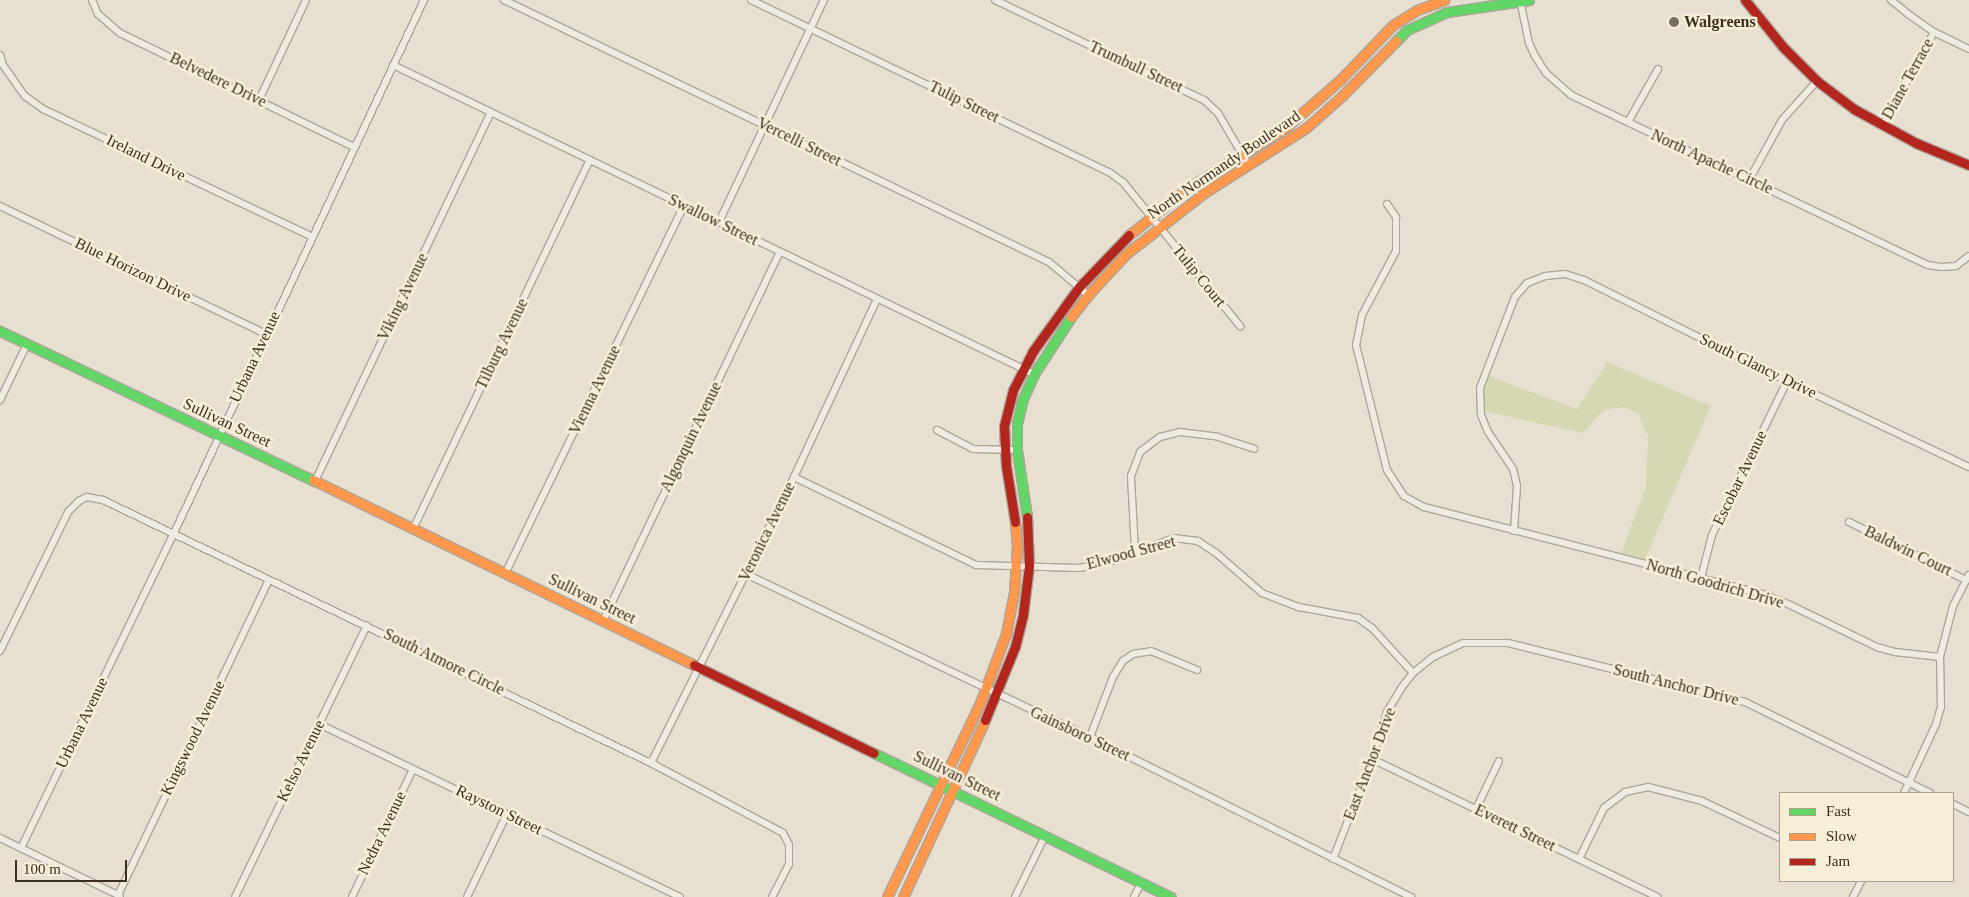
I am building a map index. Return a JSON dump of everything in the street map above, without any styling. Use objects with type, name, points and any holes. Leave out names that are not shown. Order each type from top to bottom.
[{"type":"street","name":"Belvedere Drive","points":[[92,0],[98,14],[120,33],[354,147]]},
{"type":"street","name":"Urbana Avenue","points":[[21,848],[174,533],[424,0]]},
{"type":"street","name":"Vercelli Street","points":[[504,0],[1049,262],[1088,295]]},
{"type":"street","name":"Tulip Street","points":[[751,0],[1109,172],[1123,182],[1159,226]]},
{"type":"street","points":[[719,222],[763,124],[824,0]]},
{"type":"street","name":"Trumbull Street","points":[[995,0],[1204,100],[1218,113],[1244,154],[1249,166]]},
{"type":"street","name":"North Normandy Boulevard","points":[[887,897],[986,690],[1006,634],[1016,566],[1014,514],[1005,450],[1007,413],[1022,369],[1049,326],[1079,287],[1122,241],[1188,188],[1285,128],[1318,101],[1393,24],[1418,10],[1444,0]]},
{"type":"street","points":[[1745,0],[1783,47],[1817,81],[1854,109],[1882,126],[1969,165]]},
{"type":"street","points":[[1891,0],[1934,32],[1969,49]]},
{"type":"street","points":[[260,100],[304,1]]},
{"type":"street","name":"North Normandy Boulevard","points":[[902,897],[997,695],[1020,630],[1028,566],[1028,522],[1016,450],[1020,412],[1034,374],[1088,295],[1126,254],[1159,226],[1204,193],[1276,150],[1326,112],[1406,30],[1447,12],[1523,1]]},
{"type":"street","name":"North Apache Circle","points":[[1523,1],[1529,43],[1546,73],[1571,95],[1928,265],[1956,266],[1969,256]]},
{"type":"street","name":"Diane Terrace","points":[[1882,126],[1934,32]]},
{"type":"street","name":"Ireland Drive","points":[[0,55],[3,65],[24,96],[43,109],[312,237]]},
{"type":"street","name":"Swallow Street","points":[[393,65],[1034,374]]},
{"type":"street","points":[[1628,122],[1658,70]]},
{"type":"street","points":[[1749,180],[1782,120],[1817,81]]},
{"type":"street","name":"Viking Avenue","points":[[315,481],[491,112]]},
{"type":"street","name":"Tilburg Avenue","points":[[413,529],[590,160]]},
{"type":"street","name":"North Goodrich Drive","points":[[1387,204],[1396,217],[1396,251],[1362,315],[1356,345],[1387,470],[1404,496],[1424,507],[1762,594],[1788,604],[1877,647],[1895,652],[1940,657]]},
{"type":"street","name":"Vienna Avenue","points":[[505,574],[684,205]]},
{"type":"street","name":"Blue Horizon Drive","points":[[0,206],[266,334]]},
{"type":"street","name":"Tulip Court","points":[[1159,226],[1240,326]]},
{"type":"street","name":"Algonquin Avenue","points":[[603,621],[780,252]]},
{"type":"street","name":"South Glancy Drive","points":[[1514,531],[1517,486],[1513,469],[1488,432],[1480,414],[1480,388],[1515,297],[1528,284],[1545,276],[1565,274],[1584,280],[1969,467]]},
{"type":"street","name":"Veronica Avenue","points":[[651,763],[794,477],[877,299]]},
{"type":"street","name":"Sullivan Street","points":[[0,331],[315,481],[1171,897]]},
{"type":"street","points":[[0,400],[27,344]]},
{"type":"street","name":"Escobar Avenue","points":[[1701,578],[1712,535],[1787,380]]},
{"type":"street","points":[[937,430],[973,449],[1016,450]]},
{"type":"street","points":[[1135,551],[1131,476],[1140,452],[1160,438],[1180,432],[1218,437],[1254,449]]},
{"type":"street","name":"Elwood Street","points":[[794,477],[976,565],[1079,568],[1109,562],[1174,538],[1198,541],[1216,553],[1262,593],[1299,606],[1358,618],[1372,628],[1414,673]]},
{"type":"street","name":"South Atmore Circle","points":[[0,650],[68,512],[78,501],[87,497],[103,500],[367,625],[651,763],[783,833],[788,845],[789,864],[772,897]]},
{"type":"street","name":"Baldwin Court","points":[[1849,522],[1967,577]]},
{"type":"street","name":"Gainsboro Street","points":[[746,574],[1090,738],[1411,897]]},
{"type":"street","points":[[1904,792],[1936,724],[1941,707],[1940,657],[1953,606],[1967,577]]},
{"type":"street","name":"Kingswood Avenue","points":[[119,896],[269,580]]},
{"type":"street","name":"Kelso Avenue","points":[[235,897],[367,625]]},
{"type":"street","name":"South Anchor Drive","points":[[1414,673],[1443,650],[1463,643],[1508,643],[1744,702],[1928,792]]},
{"type":"street","points":[[1090,738],[1113,677],[1123,661],[1132,654],[1151,651],[1197,670]]},
{"type":"street","name":"East Anchor Drive","points":[[1333,859],[1372,759],[1387,712],[1402,687],[1414,673]]},
{"type":"street","name":"Rayston Street","points":[[319,724],[680,897]]},
{"type":"street","name":"Everett Street","points":[[1372,759],[1657,897]]},
{"type":"street","points":[[1476,809],[1499,761]]},
{"type":"street","name":"Nedra Avenue","points":[[352,897],[413,769]]},
{"type":"street","points":[[1579,859],[1604,808],[1625,792],[1648,788],[1702,801],[1779,838]]},
{"type":"street","points":[[1954,804],[1969,812]]},
{"type":"street","points":[[467,897],[507,814]]},
{"type":"street","points":[[1015,897],[1045,836]]},
{"type":"street","points":[[0,838],[119,896]]},
{"type":"street","points":[[1134,897],[1141,882]]},
{"type":"street","points":[[1853,897],[1860,882]]},
{"type":"green space","points":[[1607,362],[1711,406],[1645,559],[1621,553],[1646,488],[1648,436],[1638,413],[1623,407],[1604,410],[1582,433],[1484,411],[1484,389],[1489,376],[1577,409]]},
{"type":"traffic: fast","points":[[1396,41],[1407,30],[1447,12],[1529,0]]},
{"type":"traffic: fast","points":[[1027,517],[1017,450],[1017,424],[1023,399],[1034,374],[1071,317]]},
{"type":"traffic: fast","points":[[0,331],[313,480]]},
{"type":"traffic: fast","points":[[874,753],[1171,897]]},
{"type":"traffic: slow","points":[[1129,235],[1188,188],[1285,128],[1340,80],[1393,25],[1417,10],[1444,0]]},
{"type":"traffic: slow","points":[[1071,317],[1088,295],[1126,254],[1204,193],[1306,128],[1343,95],[1396,41]]},
{"type":"traffic: slow","points":[[313,480],[694,665]]},
{"type":"traffic: slow","points":[[887,897],[980,703],[1006,634],[1014,592],[1017,545],[1015,522]]},
{"type":"traffic: slow","points":[[903,897],[985,720]]},
{"type":"traffic: jam","points":[[1745,0],[1783,47],[1817,81],[1854,109],[1916,143],[1969,165]]},
{"type":"traffic: jam","points":[[1015,522],[1006,466],[1004,426],[1013,390],[1033,351],[1079,287],[1129,235]]},
{"type":"traffic: jam","points":[[985,720],[1015,647],[1023,614],[1029,566],[1027,517]]},
{"type":"traffic: jam","points":[[694,665],[874,753]]},
{"type":"place","name":"Walgreens","points":[[1674,22]]}]
